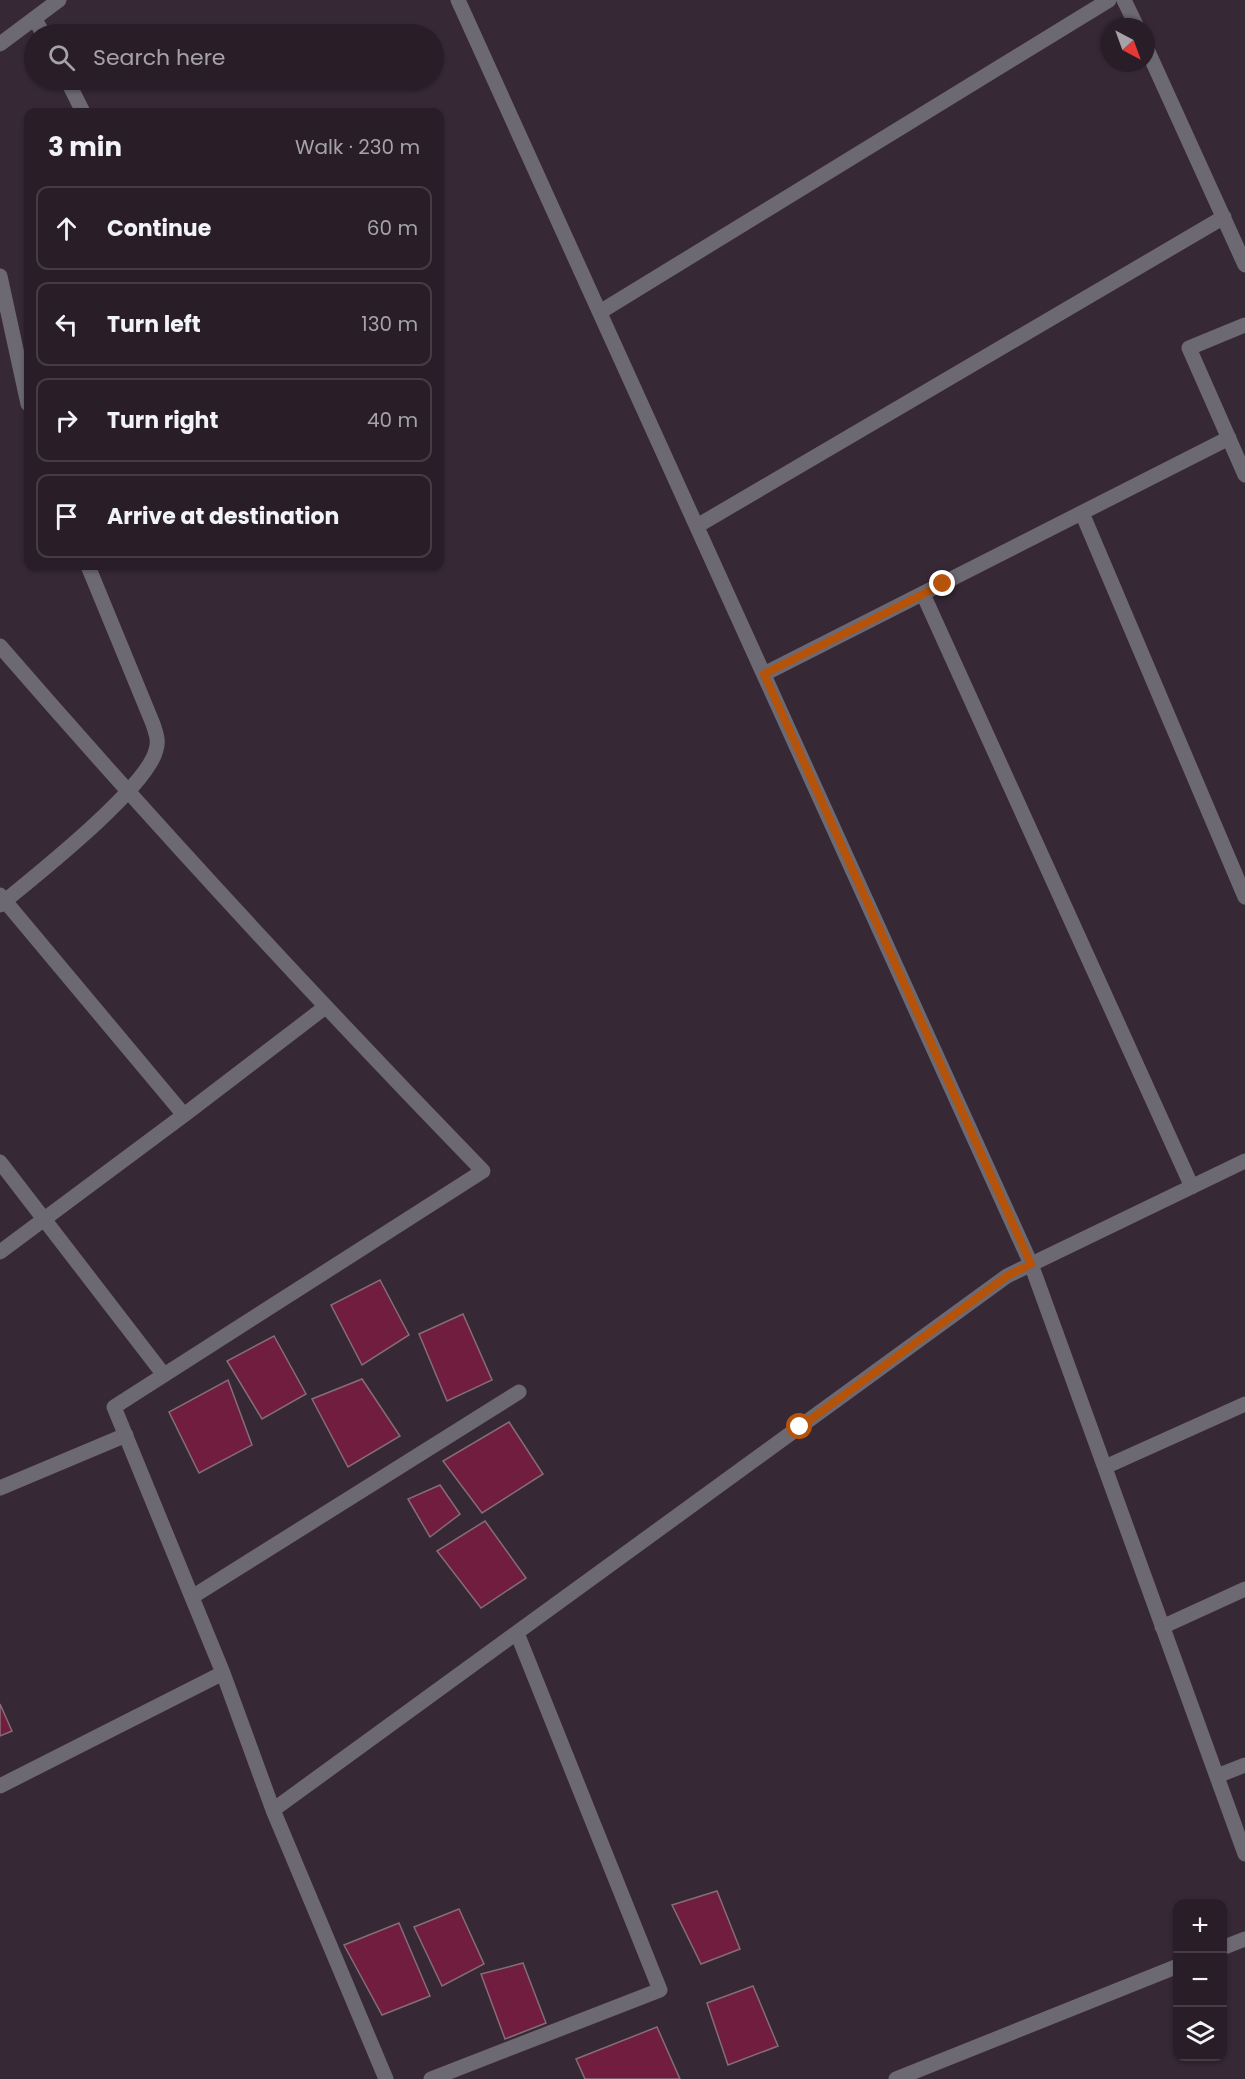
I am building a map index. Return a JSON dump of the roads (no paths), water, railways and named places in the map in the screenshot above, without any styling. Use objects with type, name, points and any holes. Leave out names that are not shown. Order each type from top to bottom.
[{"type":"street","points":[[27,24],[59,0]]},
{"type":"street","points":[[458,0],[1031,1264],[1245,1854]]},
{"type":"street","points":[[600,312],[1109,0]]},
{"type":"street","points":[[1124,0],[1133,18]]},
{"type":"street","points":[[35,18],[38,24]]},
{"type":"street","points":[[0,44],[24,26]]},
{"type":"street","points":[[1155,67],[1245,265]]},
{"type":"street","points":[[73,90],[81,108]]},
{"type":"street","points":[[697,526],[1224,217]]},
{"type":"street","points":[[0,276],[24,385]]},
{"type":"street","points":[[1245,325],[1190,348],[1245,475]]},
{"type":"street","points":[[21,370],[24,363]]},
{"type":"street","points":[[764,674],[1229,438]]},
{"type":"street","points":[[1082,513],[1245,897]]},
{"type":"street","points":[[90,570],[158,740],[156,753],[128,794],[2,900],[184,1115]]},
{"type":"street","points":[[923,594],[1192,1187]]},
{"type":"street","points":[[0,646],[128,794],[324,1008],[483,1172],[114,1407],[223,1673],[273,1810],[386,2079]]},
{"type":"street","points":[[0,1252],[46,1220],[324,1008]]},
{"type":"street","points":[[273,1810],[1007,1276],[1245,1161]]},
{"type":"street","points":[[0,1162],[164,1375]]},
{"type":"street","points":[[192,1597],[519,1392]]},
{"type":"street","points":[[1105,1467],[1245,1404]]},
{"type":"street","points":[[0,1488],[126,1435]]},
{"type":"street","points":[[1162,1627],[1245,1589]]},
{"type":"street","points":[[431,2079],[660,1990],[517,1633]]},
{"type":"street","points":[[0,1786],[223,1673]]},
{"type":"street","points":[[1217,1776],[1245,1765]]},
{"type":"street","points":[[1227,1946],[1245,1939]]},
{"type":"street","points":[[896,2079],[1173,1968]]}]
